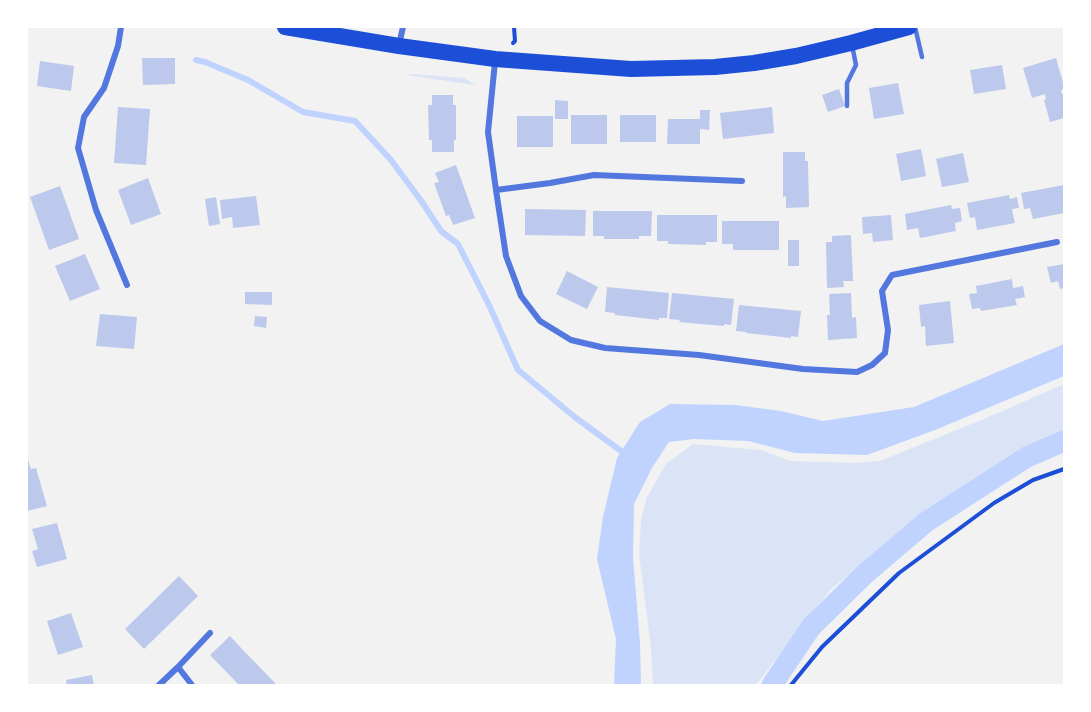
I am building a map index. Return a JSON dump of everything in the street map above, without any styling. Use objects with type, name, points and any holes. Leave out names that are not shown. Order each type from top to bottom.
[{"type":"highway","points":[[285,27],[495,59],[631,69],[715,68],[754,63],[796,56],[909,27]]},
{"type":"street","points":[[121,27],[118,46],[104,88],[84,117],[78,148],[96,210],[127,285]]},
{"type":"street","points":[[399,46],[403,27]]},
{"type":"street","points":[[495,59],[488,132],[506,256],[521,296],[540,321],[571,340],[605,348],[699,355],[803,369],[857,372],[872,365],[885,353],[888,330],[882,291],[892,275],[1057,242]]},
{"type":"street","points":[[495,190],[594,175],[742,181]]},
{"type":"street","points":[[159,685],[210,633]]},
{"type":"street","points":[[178,667],[192,685]]},
{"type":"lane","points":[[915,27],[922,57]]},
{"type":"lane","points":[[847,106],[847,83],[856,65],[851,43]]},
{"type":"path","points":[[791,685],[822,647],[899,573],[994,503],[1033,480],[1064,469]]},
{"type":"shaded area","points":[[406,75],[465,78],[475,85]]},
{"type":"shaded area","points":[[1064,384],[1064,435],[948,498],[831,589],[756,685],[653,685],[651,648],[639,554],[641,520],[647,497],[666,464],[693,444],[761,450],[790,461],[856,463],[880,461]]},
{"type":"water","points":[[1064,344],[1064,376],[935,430],[867,455],[795,453],[748,441],[694,439],[669,442],[652,468],[634,504],[633,558],[641,685],[614,685],[616,639],[597,559],[603,517],[617,458],[640,422],[670,404],[735,405],[781,411],[823,421],[914,407]]},
{"type":"building","points":[[142,58],[175,58],[175,84],[143,85]]},
{"type":"building","points":[[1056,58],[1064,86],[1061,90],[1064,94],[1064,118],[1050,122],[1044,100],[1046,99],[1045,94],[1032,98],[1023,68]]},
{"type":"building","points":[[40,61],[74,66],[71,91],[37,86]]},
{"type":"building","points":[[1002,65],[1006,89],[974,94],[970,70]]},
{"type":"building","points":[[898,83],[904,114],[874,119],[869,88]]},
{"type":"building","points":[[839,89],[845,106],[828,112],[822,95]]},
{"type":"building","points":[[432,95],[453,95],[453,105],[456,105],[454,152],[432,152],[432,140],[429,140],[428,105],[432,105]]},
{"type":"building","points":[[555,100],[568,101],[568,119],[555,119]]},
{"type":"building","points":[[118,107],[150,109],[146,165],[114,163]]},
{"type":"building","points":[[772,107],[774,133],[723,139],[720,113]]},
{"type":"building","points":[[700,110],[710,110],[709,130],[700,129],[700,144],[667,144],[668,119],[700,119]]},
{"type":"building","points":[[571,115],[607,115],[607,144],[571,144]]},
{"type":"building","points":[[620,115],[656,115],[656,142],[620,142]]},
{"type":"building","points":[[517,116],[553,116],[553,147],[517,147]]},
{"type":"building","points":[[921,149],[926,176],[901,181],[896,154]]},
{"type":"building","points":[[783,152],[805,152],[805,161],[808,161],[809,207],[786,208],[786,196],[783,197]]},
{"type":"building","points":[[963,153],[969,182],[942,187],[936,159]]},
{"type":"building","points":[[456,165],[475,218],[453,225],[449,215],[446,216],[434,183],[439,182],[435,173]]},
{"type":"building","points":[[148,178],[161,214],[131,225],[118,190]]},
{"type":"building","points":[[1064,185],[1064,213],[1033,219],[1030,208],[1024,209],[1021,193]]},
{"type":"building","points":[[60,186],[79,239],[49,250],[30,197]]},
{"type":"building","points":[[1009,195],[1010,199],[1017,197],[1019,208],[1012,209],[1015,223],[977,230],[975,217],[970,218],[967,203]]},
{"type":"building","points":[[256,196],[260,225],[233,228],[232,217],[222,219],[220,200]]},
{"type":"building","points":[[216,197],[220,224],[209,226],[205,199]]},
{"type":"building","points":[[951,205],[952,209],[960,208],[962,221],[955,223],[956,231],[920,238],[918,228],[907,230],[905,214]]},
{"type":"building","points":[[525,209],[586,210],[585,236],[525,235]]},
{"type":"building","points":[[593,211],[652,211],[651,236],[639,236],[639,239],[604,239],[604,236],[593,236]]},
{"type":"building","points":[[657,215],[717,215],[717,242],[706,242],[706,245],[668,244],[668,241],[657,241]]},
{"type":"building","points":[[891,215],[893,240],[873,242],[872,233],[863,234],[862,217]]},
{"type":"building","points":[[722,221],[779,221],[779,250],[733,250],[733,244],[722,244]]},
{"type":"building","points":[[851,235],[853,281],[843,281],[844,287],[827,288],[826,242],[832,242],[832,236]]},
{"type":"building","points":[[788,240],[799,240],[799,266],[788,266]]},
{"type":"building","points":[[85,254],[100,289],[70,301],[55,266]]},
{"type":"building","points":[[1064,264],[1064,288],[1060,289],[1058,281],[1051,283],[1047,267]]},
{"type":"building","points":[[567,271],[598,287],[587,309],[556,294]]},
{"type":"building","points":[[1012,279],[1013,288],[1023,286],[1025,297],[1015,299],[1017,305],[981,311],[980,308],[972,309],[969,294],[977,293],[976,286]]},
{"type":"building","points":[[607,287],[669,293],[667,318],[659,318],[659,320],[605,312]]},
{"type":"building","points":[[245,292],[272,292],[272,305],[245,304]]},
{"type":"building","points":[[672,293],[734,299],[731,325],[679,322],[680,320],[669,319]]},
{"type":"building","points":[[851,293],[852,318],[856,317],[857,338],[828,340],[829,294]]},
{"type":"building","points":[[950,301],[954,343],[926,346],[925,326],[921,327],[919,305]]},
{"type":"building","points":[[739,305],[801,311],[798,337],[736,331]]},
{"type":"building","points":[[100,314],[137,317],[134,349],[96,346]]},
{"type":"building","points":[[255,316],[267,317],[266,328],[254,326]]},
{"type":"building","points":[[27,457],[31,469],[36,468],[47,506],[27,511]]},
{"type":"building","points":[[57,523],[67,559],[37,567],[32,551],[38,549],[32,529]]},
{"type":"building","points":[[179,576],[198,596],[144,649],[125,629]]},
{"type":"building","points":[[71,613],[83,647],[58,655],[47,621]]},
{"type":"building","points":[[230,636],[277,685],[239,685],[210,655]]},
{"type":"building","points":[[92,675],[94,685],[67,685],[66,680]]},
{"type":"waterway","points":[[196,60],[248,80],[303,112],[355,121],[391,160],[441,231],[458,244],[518,370],[576,418],[621,451]]},
{"type":"waterway","points":[[772,685],[811,627],[865,574],[926,522],[1027,457],[1064,441]]}]
